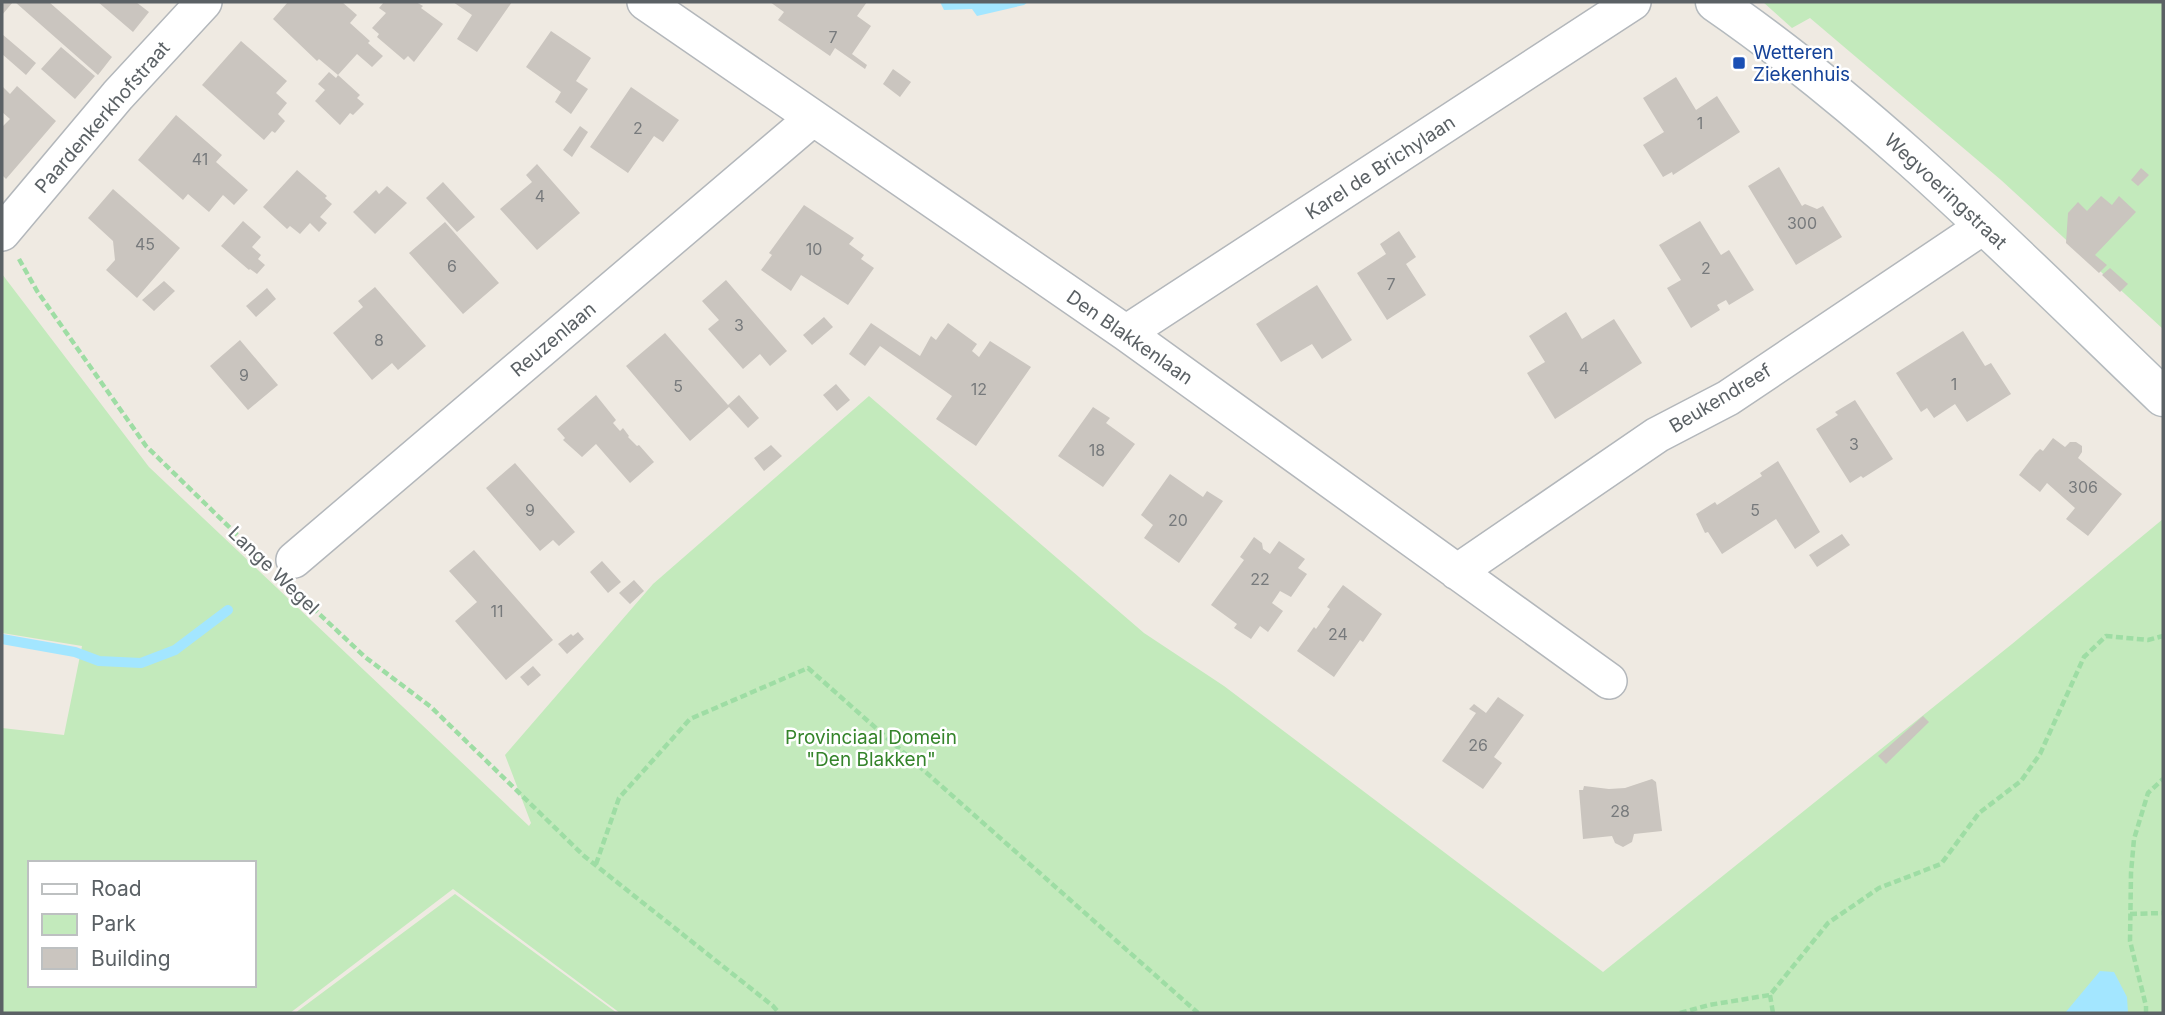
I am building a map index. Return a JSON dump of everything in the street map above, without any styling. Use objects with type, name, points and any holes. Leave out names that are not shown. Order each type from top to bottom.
[{"type":"main road","name":"Wegvoeringstraat","points":[[1715,2],[1893,140],[2163,397]]},
{"type":"street","name":"Paardenkerkhofstraat","points":[[2,231],[118,95],[204,2]]},
{"type":"street","name":"Den Blakkenlaan","points":[[645,2],[1126,333],[1609,681]]},
{"type":"street","name":"Karel de Brichylaan","points":[[1126,333],[1633,2]]},
{"type":"street","name":"Reuzenlaan","points":[[286,573],[813,118]]},
{"type":"street","name":"Beukendreef","points":[[1457,572],[1657,435],[1728,398],[1984,226]]},
{"type":"path","name":"Lange Wegel","points":[[2,231],[37,291],[146,446],[286,573],[365,657],[431,706],[584,856],[779,1013]]},
{"type":"path","points":[[1680,1013],[1709,1005],[1770,995],[1828,923],[1879,888],[1941,864],[1979,813],[2021,781],[2040,754],[2084,657],[2106,636],[2148,640],[2163,636]]},
{"type":"path","points":[[596,864],[619,798],[690,719],[808,668],[1198,1013]]},
{"type":"path","points":[[2146,1013],[2130,941],[2130,873],[2134,839],[2148,793],[2163,779]]},
{"type":"path","points":[[2130,914],[2163,913]]},
{"type":"path","points":[[1770,995],[1773,1013]]},
{"type":"green space","points":[[1763,2],[2163,2],[2163,329],[2001,180],[1810,18],[1792,28]]},
{"type":"green space","name":"Provinciaal Domein \"Den Blakken\"","points":[[2,274],[149,467],[529,826],[531,823],[505,755],[653,584],[869,396],[1144,633],[1224,686],[1603,972],[2012,644],[2163,519],[2163,1013],[620,1013],[453,889],[290,1013],[2,1013],[2,728],[64,735],[82,646],[2,633]]},
{"type":"green space","points":[[455,894],[617,1013],[295,1013]]},
{"type":"water","points":[[940,2],[1028,2],[977,16],[972,9],[944,10]]},
{"type":"water","points":[[2100,971],[2114,972],[2127,997],[2128,1013],[2065,1013]]},
{"type":"building","points":[[2,2],[13,2],[2,15]]},
{"type":"building","points":[[15,2],[49,2],[112,57],[98,75]]},
{"type":"building","points":[[98,2],[136,2],[149,12],[133,32]]},
{"type":"building","points":[[288,2],[342,2],[357,15],[350,23],[383,56],[372,67],[357,54],[338,75],[319,59],[317,61],[273,19]]},
{"type":"building","points":[[384,2],[416,2],[443,24],[414,62],[408,56],[404,60],[377,37],[379,34],[372,28],[386,13],[379,8]]},
{"type":"building","points":[[453,2],[512,2],[477,52],[457,39],[472,15]]},
{"type":"building","points":[[770,2],[867,2],[857,16],[871,26],[852,54],[867,65],[865,69],[835,48],[830,56],[778,20],[784,12]]},
{"type":"building","points":[[551,31],[591,58],[576,81],[588,89],[571,114],[555,102],[561,92],[526,67]]},
{"type":"building","points":[[2,34],[36,63],[26,75],[2,54]]},
{"type":"building","points":[[241,41],[287,81],[276,93],[287,103],[278,114],[285,121],[275,133],[272,131],[264,140],[202,85]]},
{"type":"building","points":[[61,47],[95,76],[75,99],[41,69]]},
{"type":"building","points":[[893,69],[911,82],[900,97],[883,84]]},
{"type":"building","points":[[329,72],[336,78],[338,75],[360,95],[357,98],[364,104],[353,115],[350,113],[340,125],[315,101],[325,90],[318,84]]},
{"type":"building","points":[[1676,77],[1696,110],[1717,96],[1740,132],[1673,175],[1672,172],[1663,177],[1643,145],[1664,132],[1643,98]]},
{"type":"building","points":[[2,86],[10,94],[17,86],[56,121],[6,179],[2,175],[2,125],[10,119],[2,112]]},
{"type":"building","points":[[631,87],[679,120],[663,142],[654,136],[628,173],[590,147]]},
{"type":"building","points":[[176,115],[222,155],[216,162],[248,190],[234,205],[223,195],[209,212],[188,194],[183,200],[138,160]]},
{"type":"building","points":[[580,126],[588,132],[572,157],[563,150]]},
{"type":"building","points":[[537,164],[580,213],[537,250],[500,209],[532,182],[526,175]]},
{"type":"building","points":[[1779,167],[1802,206],[1805,204],[1817,209],[1823,206],[1842,237],[1796,265],[1748,186]]},
{"type":"building","points":[[2141,168],[2149,175],[2138,186],[2131,180]]},
{"type":"building","points":[[297,170],[327,196],[325,198],[332,204],[320,217],[327,223],[319,232],[310,223],[300,234],[290,226],[287,229],[263,207]]},
{"type":"building","points":[[443,182],[475,217],[457,232],[426,198]]},
{"type":"building","points":[[387,186],[407,203],[375,234],[353,212],[376,190],[379,194]]},
{"type":"building","points":[[113,189],[180,248],[137,298],[106,270],[115,260],[113,241],[88,218]]},
{"type":"building","points":[[2101,196],[2112,205],[2119,196],[2136,212],[2095,255],[2107,265],[2099,273],[2066,243],[2068,213],[2078,202],[2087,211]]},
{"type":"building","points":[[804,205],[854,238],[849,244],[864,255],[861,259],[874,268],[848,305],[801,275],[791,291],[761,270],[772,255],[769,253]]},
{"type":"building","points":[[243,221],[261,237],[252,247],[261,255],[258,259],[265,265],[257,274],[221,246]]},
{"type":"building","points":[[1700,221],[1721,255],[1729,250],[1754,290],[1729,305],[1726,300],[1717,305],[1720,310],[1691,328],[1667,288],[1681,280],[1659,245]]},
{"type":"building","points":[[445,222],[499,283],[463,314],[409,253]]},
{"type":"building","points":[[1399,231],[1416,257],[1406,264],[1426,295],[1387,320],[1357,273],[1386,254],[1380,244]]},
{"type":"building","points":[[2110,268],[2128,284],[2120,292],[2102,275]]},
{"type":"building","points":[[726,280],[787,351],[770,366],[760,354],[743,369],[708,329],[719,320],[702,301]]},
{"type":"building","points":[[164,281],[175,291],[154,311],[142,300]]},
{"type":"building","points":[[1317,285],[1352,340],[1322,359],[1312,344],[1281,362],[1256,324]]},
{"type":"building","points":[[375,287],[426,346],[398,370],[392,363],[372,380],[333,333],[363,307],[358,301]]},
{"type":"building","points":[[267,288],[276,299],[256,317],[246,306]]},
{"type":"building","points":[[1566,312],[1582,339],[1614,319],[1642,363],[1555,419],[1527,373],[1545,362],[1529,336]]},
{"type":"building","points":[[824,317],[833,327],[812,345],[803,335]]},
{"type":"building","points":[[871,323],[920,356],[931,336],[936,340],[948,323],[977,344],[972,351],[979,357],[990,341],[1031,367],[976,446],[936,419],[952,396],[880,346],[865,366],[849,354]]},
{"type":"building","points":[[1963,331],[1985,366],[1991,363],[2011,394],[1967,422],[1955,404],[1934,418],[1927,408],[1921,412],[1896,373]]},
{"type":"building","points":[[665,333],[728,405],[739,395],[759,418],[748,428],[729,407],[690,441],[626,366]]},
{"type":"building","points":[[240,340],[278,385],[248,410],[210,366]]},
{"type":"building","points":[[836,384],[850,400],[837,411],[823,395]]},
{"type":"building","points":[[596,395],[616,420],[613,423],[620,431],[623,428],[628,437],[654,462],[630,483],[596,444],[582,457],[563,440],[565,438],[557,429]]},
{"type":"building","points":[[1855,400],[1893,459],[1850,483],[1816,429],[1838,415],[1835,412]]},
{"type":"building","points":[[1093,407],[1110,418],[1106,423],[1135,444],[1103,487],[1058,456]]},
{"type":"building","points":[[2053,438],[2065,447],[2070,442],[2082,446],[2078,458],[2122,494],[2088,536],[2066,519],[2075,508],[2047,483],[2040,492],[2019,475],[2035,454],[2040,449],[2043,451]]},
{"type":"building","points":[[771,445],[782,456],[764,471],[754,458]]},
{"type":"building","points":[[1778,461],[1820,532],[1795,549],[1776,519],[1722,554],[1708,532],[1705,533],[1696,514],[1715,502],[1717,505],[1762,476],[1760,473]]},
{"type":"building","points":[[515,463],[575,532],[559,546],[553,540],[540,551],[486,488]]},
{"type":"building","points":[[1170,474],[1203,497],[1207,491],[1223,501],[1179,563],[1144,538],[1153,525],[1141,515]]},
{"type":"building","points":[[1842,534],[1850,545],[1817,567],[1809,555]]},
{"type":"building","points":[[1254,537],[1270,554],[1279,541],[1305,559],[1298,568],[1307,574],[1291,597],[1280,591],[1272,603],[1283,611],[1268,632],[1260,626],[1251,639],[1234,628],[1237,624],[1211,605],[1244,560],[1240,557]]},
{"type":"building","points":[[474,550],[553,640],[506,680],[455,621],[477,602],[449,571]]},
{"type":"building","points":[[602,561],[621,582],[608,593],[590,572]]},
{"type":"building","points":[[634,580],[644,591],[630,604],[619,593]]},
{"type":"building","points":[[1343,585],[1382,614],[1334,677],[1297,651],[1330,609],[1327,607]]},
{"type":"building","points":[[578,632],[584,639],[567,654],[558,644]]},
{"type":"building","points":[[533,666],[541,675],[528,686],[520,677]]},
{"type":"building","points":[[1498,697],[1524,715],[1494,757],[1502,763],[1483,789],[1442,761],[1476,713],[1469,709],[1474,704],[1486,713]]},
{"type":"building","points":[[1923,716],[1929,722],[1886,764],[1878,756]]},
{"type":"building","points":[[1652,779],[1656,782],[1662,831],[1634,834],[1632,842],[1623,847],[1615,843],[1612,836],[1583,839],[1579,790],[1583,790],[1584,786],[1625,788]]},
{"type":"waterway","points":[[2,639],[75,652],[99,661],[141,663],[175,650],[228,610]]},
{"type":"place","name":"Wetteren Ziekenhuis","points":[[1739,63]]}]
